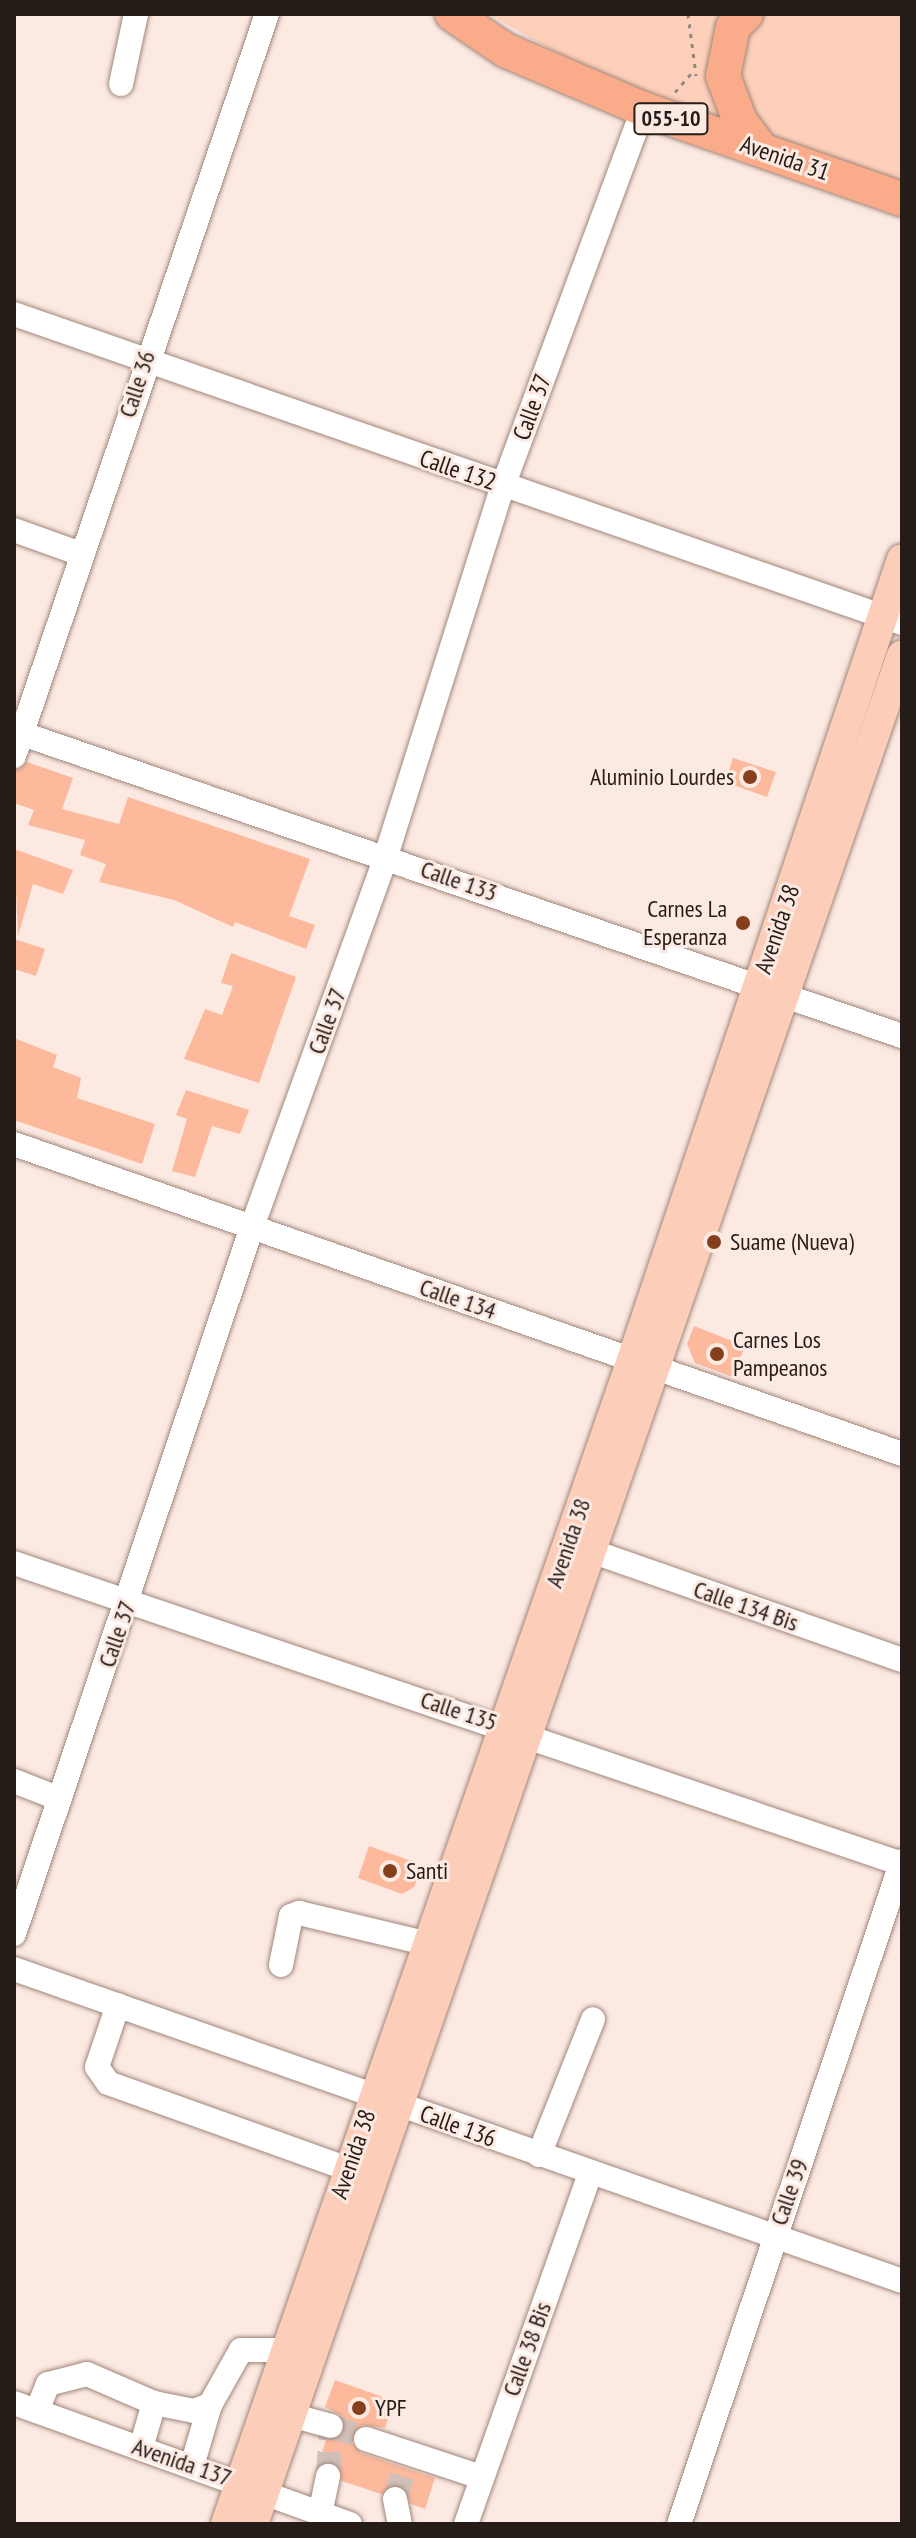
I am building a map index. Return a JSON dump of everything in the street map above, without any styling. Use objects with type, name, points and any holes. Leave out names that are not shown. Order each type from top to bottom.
[{"type":"highway","name":"Avenida 31","points":[[452,14],[505,50],[643,109],[902,199]]},
{"type":"highway","points":[[746,14],[733,27],[723,76],[740,121],[761,149]]},
{"type":"main road","name":"Avenida 38","points":[[253,2524],[252,2486],[286,2350],[348,2169],[387,2100],[425,1943],[591,1551],[758,985],[892,620],[902,559]]},
{"type":"main road","name":"Avenida 38","points":[[226,2524],[294,2416],[387,2100],[514,1729],[644,1364],[788,996],[902,655]]},
{"type":"street","points":[[121,84],[136,14]]},
{"type":"street","name":"Calle 36","points":[[17,741],[145,361],[267,14]]},
{"type":"street","name":"Calle 37","points":[[14,1934],[129,1602],[252,1227],[386,856],[503,486],[643,109]]},
{"type":"street","name":"Calle 132","points":[[14,314],[892,620]]},
{"type":"street","points":[[14,530],[81,554]]},
{"type":"street","name":"Calle 133","points":[[17,741],[386,856],[902,1036]]},
{"type":"street","name":"Calle 134","points":[[14,1144],[902,1454]]},
{"type":"street","name":"Calle 134 Bis","points":[[591,1551],[902,1660]]},
{"type":"street","name":"Calle 135","points":[[14,1563],[514,1729],[902,1863]]},
{"type":"street","points":[[14,1781],[60,1799]]},
{"type":"street","name":"Calle 39","points":[[679,2524],[902,1863]]},
{"type":"street","points":[[281,1965],[291,1916],[299,1913],[425,1943]]},
{"type":"street","name":"Calle 136","points":[[14,1969],[773,2239],[902,2281]]},
{"type":"street","points":[[118,2005],[98,2076],[348,2169]]},
{"type":"street","points":[[539,2155],[593,2019]]},
{"type":"street","name":"Calle 38 Bis","points":[[466,2524],[590,2173]]},
{"type":"street","points":[[192,2466],[210,2405],[241,2350],[286,2350]]},
{"type":"street","points":[[37,2411],[48,2384],[87,2374],[154,2403],[181,2411],[210,2405]]},
{"type":"street","name":"Avenida 137","points":[[14,2403],[252,2486],[350,2524]]},
{"type":"street","points":[[141,2448],[154,2403]]},
{"type":"street","points":[[294,2416],[331,2426]]},
{"type":"street","points":[[366,2439],[408,2459],[481,2477]]},
{"type":"street","points":[[320,2514],[328,2476]]},
{"type":"street","points":[[395,2499],[400,2524]]},
{"type":"shaded area","points":[[489,14],[732,14],[728,123],[586,70]]},
{"type":"shaded area","points":[[757,14],[902,14],[902,183],[788,145],[755,124],[735,84],[739,36]]},
{"type":"building","name":"Aluminio Lourdes","points":[[733,758],[776,772],[767,797],[725,782]]},
{"type":"building","points":[[27,762],[73,778],[62,809],[119,824],[128,797],[310,859],[289,916],[315,925],[306,949],[235,922],[233,927],[174,900],[99,882],[106,864],[80,855],[85,840],[28,825],[34,810],[14,803],[14,771]]},
{"type":"building","points":[[14,849],[73,870],[63,894],[33,884],[18,936]]},
{"type":"building","points":[[14,939],[45,949],[36,976],[14,969]]},
{"type":"building","points":[[231,953],[296,977],[259,1083],[184,1059],[205,1009],[222,1015],[233,986],[221,983]]},
{"type":"building","points":[[14,1038],[57,1055],[53,1067],[81,1078],[77,1098],[155,1124],[142,1164],[14,1120]]},
{"type":"building","points":[[186,1090],[249,1110],[240,1134],[212,1126],[195,1177],[172,1171],[187,1119],[176,1115]]},
{"type":"building","name":"Carnes Los Pampeanos","points":[[694,1326],[745,1346],[733,1377],[695,1363],[687,1344]]},
{"type":"building","name":"Santi","points":[[369,1846],[423,1865],[414,1887],[402,1894],[358,1878]]},
{"type":"building","points":[[335,2380],[394,2401],[385,2428],[362,2425],[352,2443],[361,2453],[435,2478],[425,2509],[411,2504],[400,2485],[381,2494],[342,2481],[332,2462],[318,2465],[326,2440],[346,2429],[342,2416],[325,2407]]},
{"type":"tunnel","points":[[328,2476],[331,2426],[366,2439]]},
{"type":"tunnel","points":[[395,2499],[406,2466]]},
{"type":"place","name":"Aluminio Lourdes","points":[[750,777]]},
{"type":"place","name":"Carnes La Esperanza","points":[[743,923]]},
{"type":"place","name":"Suame (Nueva)","points":[[714,1242]]},
{"type":"place","name":"Carnes Los Pampeanos","points":[[717,1354]]},
{"type":"place","name":"Santi","points":[[390,1871]]},
{"type":"place","name":"YPF","points":[[359,2408]]}]
